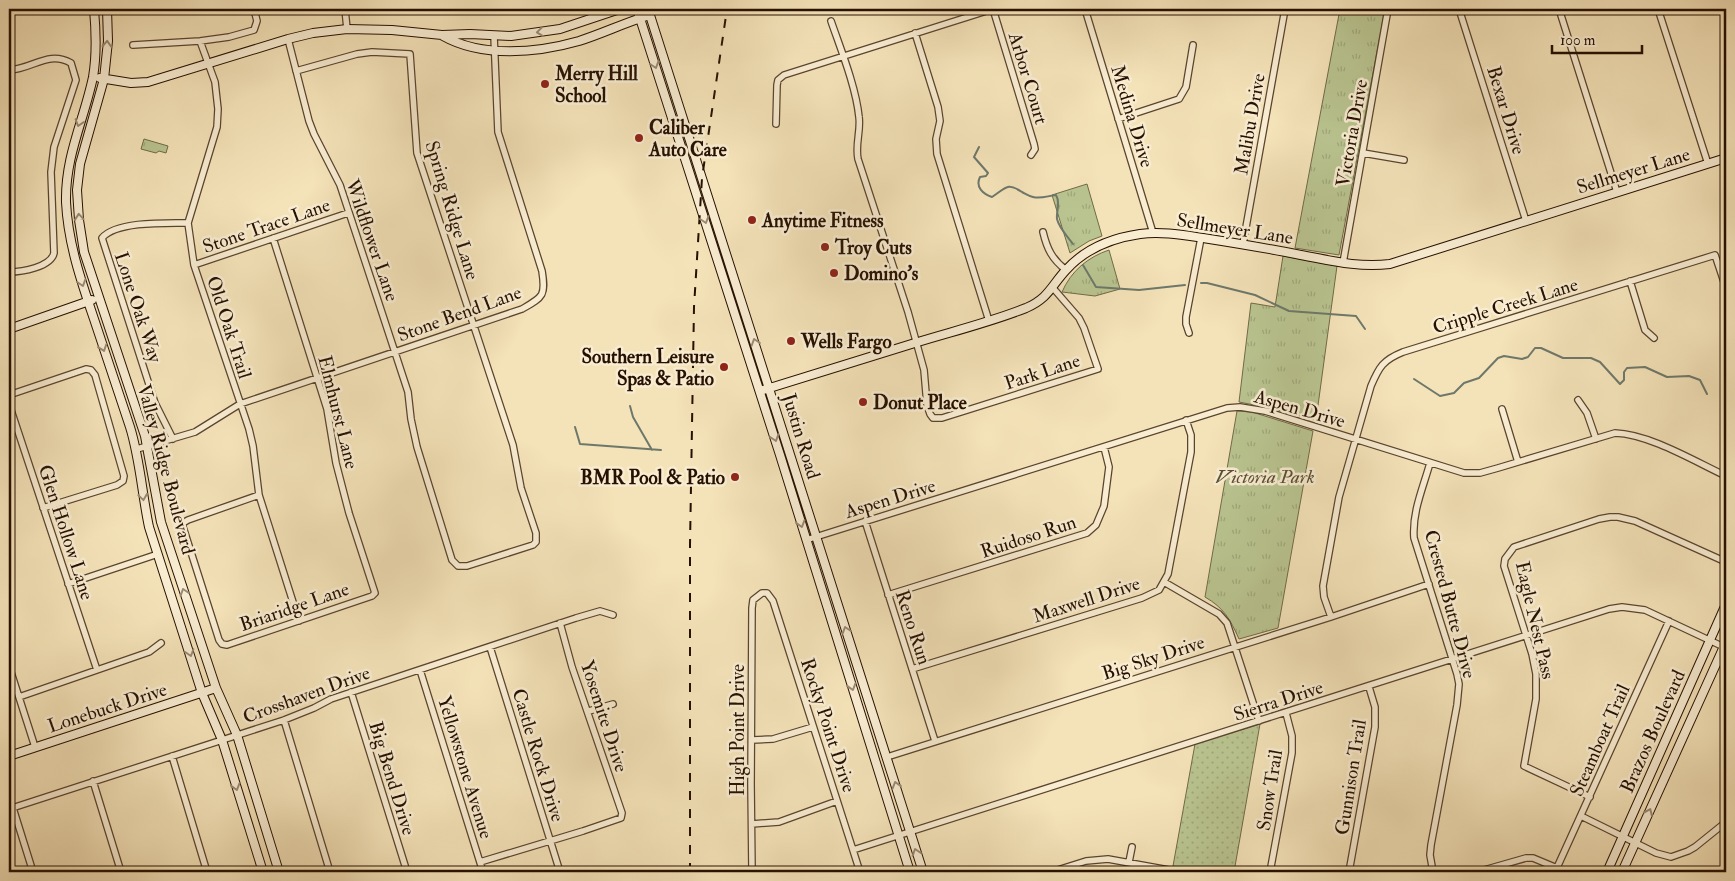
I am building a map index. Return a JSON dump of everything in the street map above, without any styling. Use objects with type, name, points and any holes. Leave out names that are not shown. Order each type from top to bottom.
[{"type":"main road","name":"Valley Ridge Boulevard","points":[[94,9],[96,48],[93,76],[70,158],[66,201],[69,230],[88,302],[137,449],[144,504],[158,554],[202,693],[222,740],[263,872]]},
{"type":"main road","name":"Valley Ridge Boulevard","points":[[106,9],[108,41],[104,79],[80,164],[77,190],[84,252],[148,446],[161,522],[216,688],[237,735],[279,872]]},
{"type":"main road","points":[[93,76],[131,83],[148,82],[313,33],[347,29],[511,36],[560,29],[620,9]]},
{"type":"main road","name":"Justin Road","points":[[637,9],[780,455],[910,872]]},
{"type":"main road","points":[[442,34],[456,43],[494,50],[550,47],[580,40],[640,19],[649,12]]},
{"type":"main road","name":"Justin Road","points":[[649,12],[923,872]]},
{"type":"main road","points":[[560,29],[565,44]]},
{"type":"main road","name":"Sellmeyer Lane","points":[[760,392],[989,321],[1038,302],[1053,288],[1066,270],[1091,249],[1129,236],[1153,233],[1201,238],[1343,263],[1366,266],[1390,264],[1726,158]]},
{"type":"main road","points":[[9,329],[99,298]]},
{"type":"main road","points":[[780,455],[786,457],[788,467],[802,492]]},
{"type":"main road","name":"Brazos Boulevard","points":[[1607,872],[1726,604]]},
{"type":"main road","name":"Brazos Boulevard","points":[[1622,872],[1725,646]]},
{"type":"main road","name":"Lonebuck Drive","points":[[9,756],[216,688]]},
{"type":"main road","points":[[1678,710],[1693,717]]},
{"type":"street","points":[[133,45],[200,41],[254,30],[256,25],[254,9]]},
{"type":"street","points":[[345,9],[347,29]]},
{"type":"street","points":[[408,9],[421,11],[432,9]]},
{"type":"street","points":[[776,124],[777,85],[778,80],[784,75],[992,9]]},
{"type":"street","name":"Arbor Court","points":[[992,9],[1034,144],[1031,155]]},
{"type":"street","name":"Medina Drive","points":[[1085,9],[1153,233]]},
{"type":"street","name":"Malibu Drive","points":[[1243,244],[1285,9]]},
{"type":"street","name":"Victoria Drive","points":[[1343,263],[1388,9]]},
{"type":"street","name":"Bexar Drive","points":[[1459,9],[1526,221]]},
{"type":"street","points":[[1559,9],[1617,192]]},
{"type":"street","points":[[1658,9],[1708,164]]},
{"type":"street","points":[[831,21],[856,102],[859,118],[856,149],[858,159],[908,312],[916,343]]},
{"type":"street","points":[[915,33],[938,107],[940,121],[936,139],[937,154],[989,321]]},
{"type":"street","name":"Stone Bend Lane","points":[[137,449],[202,428],[240,404],[522,309],[538,299],[543,293],[544,287],[542,271],[498,132],[494,36]]},
{"type":"street","name":"Wildflower Lane","points":[[288,39],[309,121],[340,185],[395,351],[408,392],[417,447],[452,560],[458,566]]},
{"type":"street","name":"Old Oak Trail","points":[[200,41],[217,92],[217,127],[188,223],[194,265],[249,429],[259,496],[299,621]]},
{"type":"street","points":[[1118,119],[1179,99],[1186,87],[1193,45]]},
{"type":"street","name":"Spring Ridge Lane","points":[[296,71],[357,54],[372,52],[410,54],[417,153],[513,445],[521,488],[536,533],[536,542],[528,546],[467,566],[458,566]]},
{"type":"street","points":[[9,70],[19,70],[47,59],[61,57],[71,63],[76,80],[54,147],[51,172],[53,258],[46,264],[9,272]]},
{"type":"street","points":[[1363,153],[1404,160]]},
{"type":"street","name":"Stone Trace Lane","points":[[194,265],[348,213]]},
{"type":"street","name":"Lone Oak Way","points":[[172,439],[155,403],[102,238],[110,231],[142,223],[188,223]]},
{"type":"street","points":[[1042,232],[1047,249],[1052,257],[1066,270]]},
{"type":"street","name":"Elmhurst Lane","points":[[273,238],[327,410],[336,463],[375,593]]},
{"type":"street","points":[[1189,333],[1186,317],[1201,238]]},
{"type":"street","name":"Cripple Creek Lane","points":[[1330,617],[1324,597],[1324,586],[1326,564],[1339,498],[1355,439],[1377,371],[1387,360],[1393,356],[1715,255],[1726,288]]},
{"type":"street","points":[[1630,281],[1645,330],[1654,338]]},
{"type":"street","name":"Park Lane","points":[[916,343],[924,370],[927,405],[933,418],[942,418],[1098,369],[1079,318],[1053,288]]},
{"type":"street","points":[[9,395],[86,369],[91,370],[95,375],[122,467],[123,481],[117,485],[43,508]]},
{"type":"street","points":[[1578,400],[1587,413],[1596,439]]},
{"type":"street","name":"Glen Hollow Lane","points":[[9,404],[98,670]]},
{"type":"street","name":"Aspen Drive","points":[[806,540],[1186,420],[1227,408],[1240,407],[1265,411],[1464,473],[1480,473],[1615,433],[1628,434],[1648,440],[1726,475]]},
{"type":"street","points":[[1502,409],[1518,462]]},
{"type":"street","name":"Maxwell Drive","points":[[912,669],[1142,598],[1159,590],[1164,582],[1169,565],[1190,452],[1191,436],[1186,420]]},
{"type":"street","name":"Ruidoso Run","points":[[888,595],[1088,533],[1096,525],[1105,499],[1108,467],[1104,447]]},
{"type":"street","name":"Crested Butte Drive","points":[[1430,463],[1416,508],[1413,524],[1414,538],[1453,659],[1459,684],[1459,694],[1430,855],[1432,872]]},
{"type":"street","name":"Briaridge Lane","points":[[259,496],[188,520],[184,523],[183,527],[219,640],[222,644],[227,645],[299,621],[372,596],[375,593]]},
{"type":"street","name":"Eagle Nest Pass","points":[[1590,797],[1524,766],[1537,686],[1535,667],[1504,566],[1505,559],[1514,547],[1600,519],[1618,517],[1636,521],[1726,562]]},
{"type":"street","name":"Reno Run","points":[[865,522],[935,741]]},
{"type":"street","points":[[68,584],[158,554]]},
{"type":"street","points":[[1164,582],[1219,614],[1227,623],[1259,721]]},
{"type":"street","name":"Big Sky Drive","points":[[887,757],[1429,584]]},
{"type":"street","name":"Rocky Point Drive","points":[[762,592],[767,593],[773,601],[860,872]]},
{"type":"street","name":"High Point Drive","points":[[752,872],[752,608],[753,600],[762,592]]},
{"type":"street","name":"Sierra Drive","points":[[853,850],[1609,609],[1622,607],[1645,610],[1710,641],[1725,646]]},
{"type":"street","name":"Crosshaven Drive","points":[[11,808],[284,720],[331,699],[560,623],[600,611],[613,615]]},
{"type":"street","name":"Steamboat Trail","points":[[1556,870],[1669,621]]},
{"type":"street","name":"Yosemite Drive","points":[[550,841],[614,821],[621,818],[622,813],[589,711],[572,667],[560,623]]},
{"type":"street","points":[[19,697],[149,652],[161,644]]},
{"type":"street","name":"Castle Rock Drive","points":[[490,647],[560,872]]},
{"type":"street","points":[[9,666],[35,748]]},
{"type":"street","name":"Yellowstone Avenue","points":[[420,670],[483,872]]},
{"type":"street","name":"Gunnison Trail","points":[[1349,872],[1375,727],[1375,707],[1368,687]]},
{"type":"street","name":"Big Bend Drive","points":[[351,692],[407,872]]},
{"type":"street","points":[[589,711],[612,704]]},
{"type":"street","name":"Snow Trail","points":[[1270,872],[1292,753],[1292,736],[1286,713]]},
{"type":"street","points":[[284,720],[330,872]]},
{"type":"street","points":[[752,740],[773,739],[813,727]]},
{"type":"street","points":[[172,756],[208,872]]},
{"type":"street","points":[[92,781],[121,872]]},
{"type":"street","points":[[752,824],[780,822],[838,801]]},
{"type":"street","points":[[11,808],[33,872]]},
{"type":"street","points":[[1581,816],[1665,856],[1676,856],[1695,847],[1726,822]]},
{"type":"street","points":[[480,862],[550,841]]},
{"type":"street","points":[[1127,872],[1132,847]]},
{"type":"street","points":[[1478,872],[1526,858],[1533,858],[1556,870]]},
{"type":"street","points":[[1051,872],[1086,861],[1108,859],[1180,872]]},
{"type":"green space","points":[[1340,9],[1385,9],[1339,255],[1295,248]]},
{"type":"green space","points":[[144,139],[168,146],[166,153],[159,151],[156,153],[141,149]]},
{"type":"green space","points":[[1087,184],[1102,236],[1089,241],[1070,253],[1052,195]]},
{"type":"green space","points":[[1109,250],[1120,289],[1095,296],[1062,292],[1075,271],[1087,261]]},
{"type":"green space","name":"Victoria Park","points":[[1283,256],[1337,266],[1316,420],[1239,402],[1251,303],[1275,307]]},
{"type":"green space","name":"Victoria Park","points":[[1237,411],[1252,412],[1313,431],[1278,628],[1239,639],[1226,615],[1217,605],[1205,597]]},
{"type":"green space","points":[[1260,724],[1234,872],[1208,872],[1173,866],[1195,744]]},
{"type":"waterway","points":[[979,147],[974,157],[988,173],[986,176],[980,177],[978,184],[983,192],[992,197],[1007,187],[1013,187],[1036,198],[1056,195],[1058,201],[1058,222],[1073,244]]},
{"type":"waterway","points":[[1083,265],[1096,287],[1139,290],[1185,285]]},
{"type":"waterway","points":[[1201,283],[1255,295],[1289,311],[1356,316],[1365,329]]},
{"type":"waterway","points":[[1414,379],[1440,396],[1454,393],[1464,383],[1479,378],[1498,358],[1504,356],[1522,359],[1528,357],[1535,348],[1541,348],[1563,358],[1591,358],[1600,362],[1620,384],[1624,380],[1624,372],[1627,368],[1645,367],[1667,377],[1689,376],[1700,380],[1707,394]]},
{"type":"waterway","points":[[630,406],[633,417],[652,450]]},
{"type":"waterway","points":[[575,427],[580,444],[661,450]]},
{"type":"railway","points":[[690,872],[690,545],[694,307],[702,178],[727,9]]},
{"type":"place","name":"Merry Hill School","points":[[545,84]]},
{"type":"place","name":"Caliber Auto Care","points":[[639,138]]},
{"type":"place","name":"Anytime Fitness","points":[[752,220]]},
{"type":"place","name":"Troy Cuts","points":[[825,247]]},
{"type":"place","name":"Domino's","points":[[834,273]]},
{"type":"place","name":"Wells Fargo","points":[[791,341]]},
{"type":"place","name":"Southern Leisure Spas & Patio","points":[[724,367]]},
{"type":"place","name":"Donut Place","points":[[863,402]]},
{"type":"place","name":"BMR Pool & Patio","points":[[735,477]]}]
